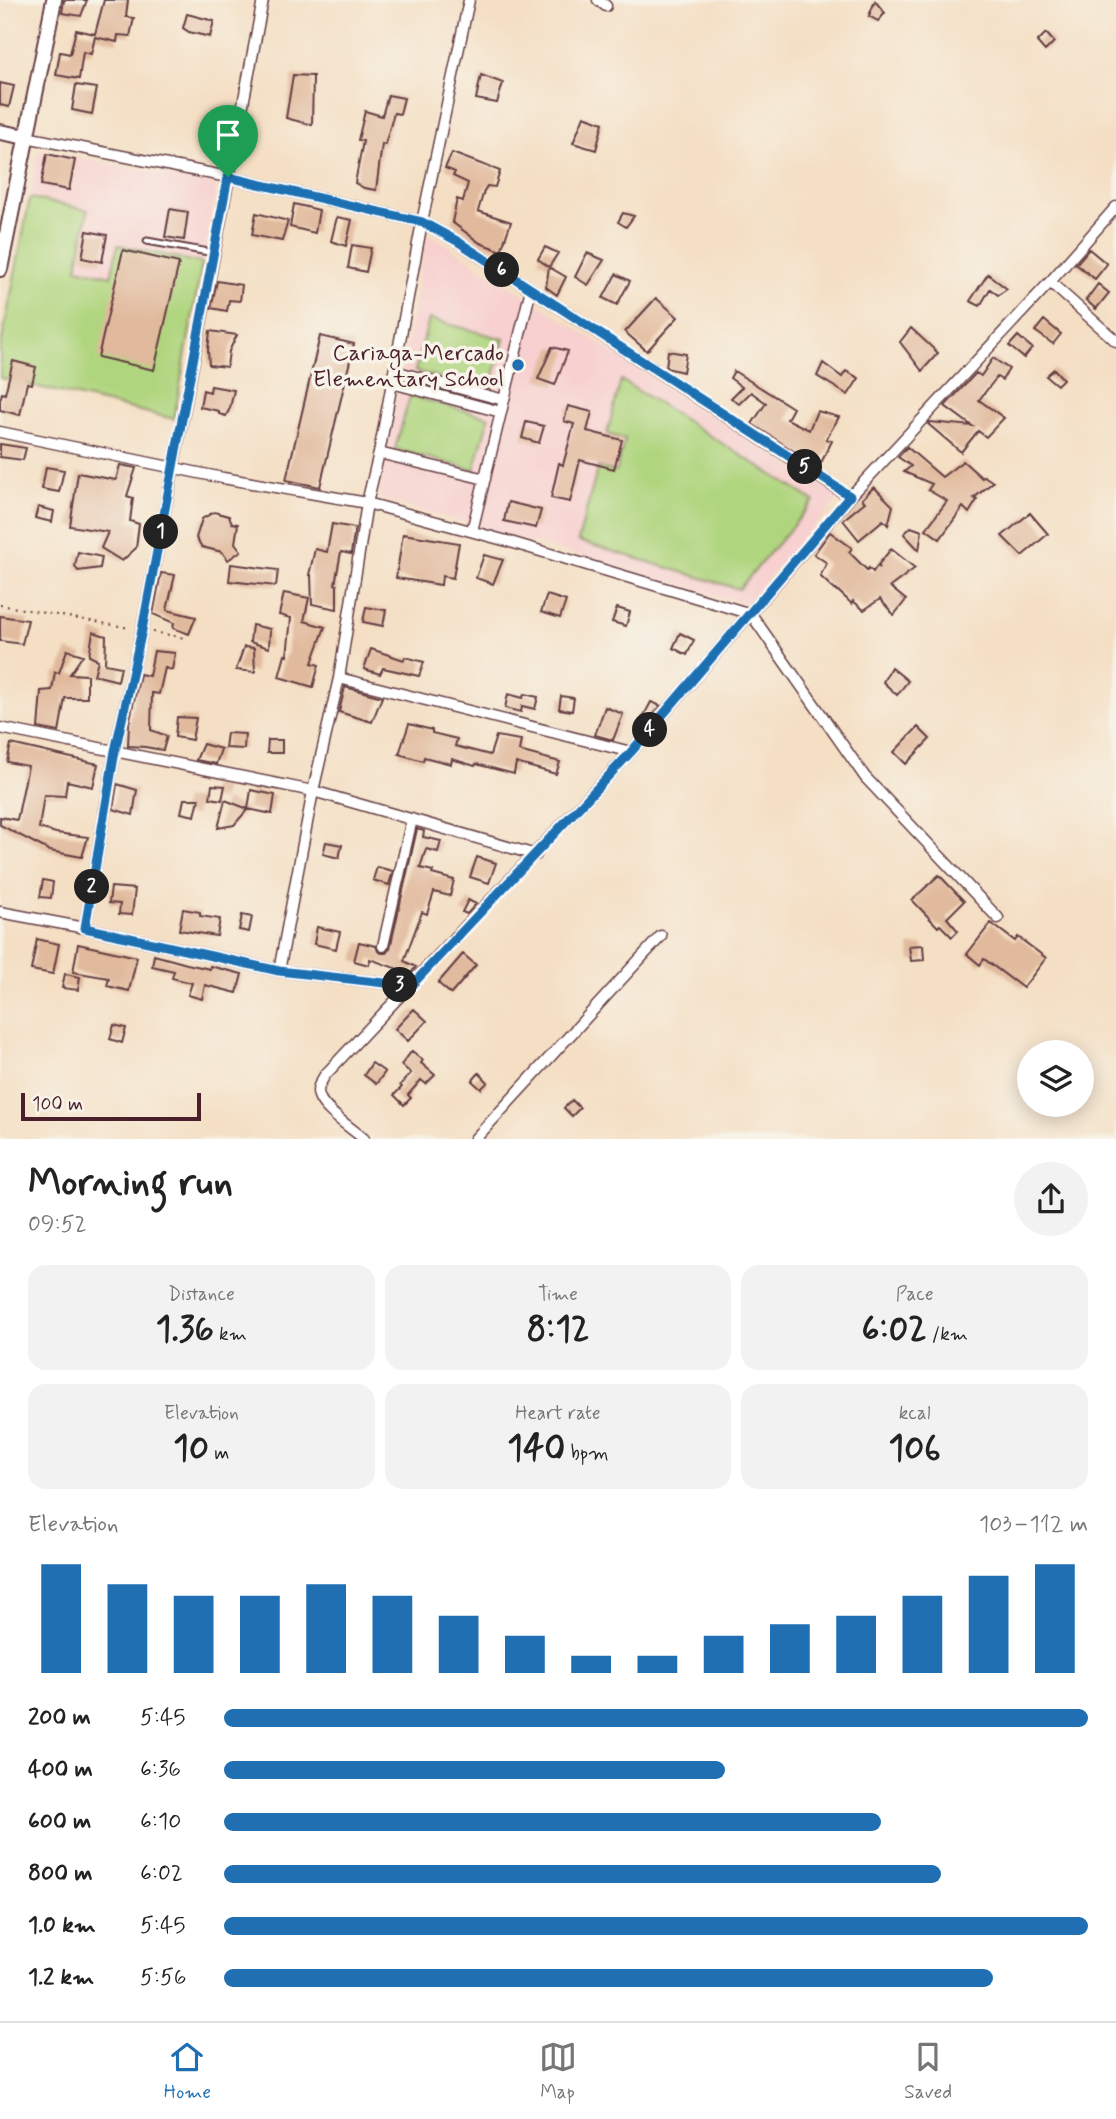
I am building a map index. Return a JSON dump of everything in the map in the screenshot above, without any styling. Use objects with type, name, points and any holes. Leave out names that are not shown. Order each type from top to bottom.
[{"type":"main road","points":[[0,269],[54,0]]},
{"type":"main road","points":[[0,132],[26,137]]},
{"type":"street","points":[[85,928],[115,751],[142,630],[263,0]]},
{"type":"street","points":[[279,971],[313,791],[338,678],[367,503],[469,0]]},
{"type":"street","points":[[26,137],[228,177],[422,222],[457,241],[850,496]]},
{"type":"street","points":[[364,1139],[326,1107],[319,1096],[319,1085],[325,1075],[631,752],[850,496],[1050,282],[1116,206]]},
{"type":"street","points":[[1050,282],[1116,341]]},
{"type":"street","points":[[472,531],[531,289]]},
{"type":"street","points":[[394,371],[504,400]]},
{"type":"street","points":[[392,383],[501,412]]},
{"type":"street","points":[[0,432],[173,468],[367,503],[472,531],[751,614],[864,777],[998,918]]},
{"type":"street","points":[[379,453],[485,479]]},
{"type":"street","points":[[338,678],[631,752]]},
{"type":"street","points":[[0,728],[313,791],[536,855]]},
{"type":"street","points":[[383,946],[412,819]]},
{"type":"street","points":[[0,912],[279,971],[411,986]]},
{"type":"street","points":[[475,1139],[661,936]]},
{"type":"lane","points":[[147,241],[214,253]]},
{"type":"path","points":[[0,605],[186,638]]},
{"type":"shaded area","points":[[39,150],[217,184],[202,263],[119,245],[111,276],[77,268],[30,198]]},
{"type":"shaded area","name":"Cariaga-Mercado Elementary School","points":[[427,233],[840,497],[745,604],[379,498]]},
{"type":"green space","points":[[30,198],[88,210],[77,268],[111,276],[118,245],[202,263],[174,419],[0,378],[0,350]]},
{"type":"green space","points":[[429,319],[504,339],[490,391],[415,371]]},
{"type":"green space","points":[[621,380],[814,501],[739,589],[578,541],[598,467],[616,472],[625,439],[607,434]]},
{"type":"green space","points":[[410,396],[489,417],[474,470],[395,449]]},
{"type":"building","points":[[64,0],[87,0],[81,16],[62,13]]},
{"type":"building","points":[[104,0],[128,0],[126,17],[134,18],[130,36],[118,35],[117,42],[95,37],[91,54],[83,52],[79,79],[56,75],[60,52],[70,54],[76,30],[95,34]]},
{"type":"building","points":[[875,1],[885,13],[878,21],[869,16]]},
{"type":"building","points":[[187,14],[214,21],[210,37],[183,28]]},
{"type":"building","points":[[1046,33],[1054,42],[1045,51],[1037,42]]},
{"type":"building","points":[[293,75],[313,76],[312,125],[286,118]]},
{"type":"building","points":[[481,75],[503,83],[497,103],[476,99]]},
{"type":"building","points":[[0,83],[14,86],[9,107],[0,105]]},
{"type":"building","points":[[76,85],[97,88],[92,114],[72,110]]},
{"type":"building","points":[[388,95],[404,98],[400,114],[394,113],[385,145],[382,144],[376,190],[364,188],[355,183],[363,141],[358,140],[365,111],[382,116]]},
{"type":"building","points":[[584,116],[603,123],[596,150],[573,143]]},
{"type":"building","points":[[452,153],[500,171],[495,187],[487,186],[484,191],[478,211],[511,222],[501,251],[480,243],[452,222],[457,199],[463,201],[468,183],[453,176],[455,172],[445,168]]},
{"type":"building","points":[[47,154],[75,160],[69,190],[41,185]]},
{"type":"building","points":[[294,204],[319,210],[315,233],[290,227]]},
{"type":"building","points":[[170,209],[188,212],[184,240],[165,237]]},
{"type":"building","points":[[256,213],[288,221],[282,241],[252,235]]},
{"type":"building","points":[[623,213],[634,216],[626,227],[618,222]]},
{"type":"building","points":[[337,217],[352,220],[346,246],[331,241]]},
{"type":"building","points":[[87,231],[107,235],[102,262],[82,258]]},
{"type":"building","points":[[352,245],[371,248],[366,272],[348,268]]},
{"type":"building","points":[[545,247],[558,253],[549,267],[538,259]]},
{"type":"building","points":[[1089,249],[1107,264],[1095,279],[1076,264]]},
{"type":"building","points":[[123,250],[179,263],[154,370],[98,357]]},
{"type":"building","points":[[587,253],[604,260],[588,285],[575,277]]},
{"type":"building","points":[[549,267],[566,277],[557,295],[546,287]]},
{"type":"building","points":[[616,274],[630,281],[617,305],[603,298]]},
{"type":"building","points":[[988,274],[1007,289],[998,295],[990,289],[980,306],[970,301]]},
{"type":"building","points":[[217,281],[242,285],[240,301],[229,300],[227,311],[211,308]]},
{"type":"building","points":[[1098,284],[1109,293],[1096,309],[1086,300]]},
{"type":"building","points":[[656,298],[678,317],[647,351],[625,332]]},
{"type":"building","points":[[1044,320],[1061,334],[1053,344],[1035,331]]},
{"type":"building","points":[[911,328],[938,353],[922,371],[900,342]]},
{"type":"building","points":[[210,331],[237,335],[229,351],[227,367],[209,365]]},
{"type":"building","points":[[320,336],[354,344],[320,487],[286,480]]},
{"type":"building","points":[[1018,336],[1032,348],[1024,358],[1009,346]]},
{"type":"building","points":[[552,347],[568,351],[555,385],[538,379]]},
{"type":"building","points":[[668,351],[686,354],[683,372],[666,368]]},
{"type":"building","points":[[993,358],[1009,369],[1002,380],[997,377],[979,400],[1004,418],[986,437],[978,431],[961,452],[928,424],[972,426],[945,406],[976,373],[981,376]]},
{"type":"building","points":[[13,361],[36,367],[32,384],[27,383],[20,415],[0,410],[0,400],[2,393],[5,394]]},
{"type":"building","points":[[823,363],[842,377],[846,371],[859,378],[848,395],[817,376]]},
{"type":"building","points":[[1054,369],[1063,379],[1057,385],[1046,376]]},
{"type":"building","points":[[734,371],[793,408],[787,419],[809,430],[817,411],[839,417],[826,439],[832,441],[821,463],[795,452],[752,424],[766,403],[751,392],[739,404],[731,398],[742,387],[730,378]]},
{"type":"building","points":[[211,386],[234,390],[226,416],[219,414],[219,411],[200,407],[203,390],[210,392]]},
{"type":"building","points":[[568,406],[592,412],[587,431],[622,440],[614,469],[580,460],[570,502],[551,498],[559,463],[563,465],[574,424],[564,421]]},
{"type":"building","points":[[526,422],[544,426],[539,443],[522,438]]},
{"type":"building","points":[[0,444],[26,448],[23,460],[0,457]]},
{"type":"building","points":[[907,447],[942,477],[963,461],[982,478],[984,476],[993,482],[974,498],[977,500],[969,513],[963,507],[940,539],[926,529],[947,501],[928,490],[932,484],[904,472],[911,466],[898,457]]},
{"type":"building","points":[[120,465],[136,468],[127,496],[133,498],[130,521],[139,524],[136,548],[122,561],[101,548],[108,532],[70,526],[78,473],[116,480]]},
{"type":"building","points":[[46,467],[64,470],[59,492],[42,489]]},
{"type":"building","points":[[874,487],[893,506],[888,525],[883,520],[859,540],[843,520],[865,502],[862,499]]},
{"type":"building","points":[[508,502],[541,510],[536,528],[504,521]]},
{"type":"building","points":[[38,507],[54,511],[52,522],[35,518]]},
{"type":"building","points":[[214,512],[229,516],[232,523],[238,524],[235,543],[241,551],[228,560],[222,552],[202,547],[196,538],[202,519]]},
{"type":"building","points":[[1030,513],[1048,534],[1022,556],[1002,536]]},
{"type":"building","points":[[332,524],[355,528],[351,554],[341,552],[335,584],[337,609],[312,604],[309,575],[315,549],[327,552]]},
{"type":"building","points":[[911,527],[922,531],[919,550],[904,534]]},
{"type":"building","points":[[830,532],[852,548],[849,552],[867,570],[869,568],[873,572],[877,566],[880,568],[878,565],[891,549],[915,568],[890,587],[906,600],[894,615],[880,599],[864,610],[853,601],[852,604],[820,576],[827,563],[814,554]]},
{"type":"building","points":[[403,534],[459,543],[453,578],[442,576],[441,585],[396,578]]},
{"type":"building","points":[[78,552],[102,557],[100,568],[78,571],[75,566]]},
{"type":"building","points":[[484,555],[503,560],[493,584],[476,578]]},
{"type":"building","points":[[231,564],[278,570],[276,586],[229,581]]},
{"type":"building","points":[[161,573],[175,575],[167,610],[196,617],[189,634],[173,628],[174,623],[153,614]]},
{"type":"building","points":[[284,593],[309,598],[304,621],[325,627],[312,663],[319,665],[313,687],[279,677],[285,655],[287,656],[291,618],[279,615]]},
{"type":"building","points":[[547,595],[566,601],[560,618],[541,612]]},
{"type":"building","points":[[366,607],[386,610],[383,626],[363,622]]},
{"type":"building","points":[[617,608],[630,612],[626,626],[612,622]]},
{"type":"building","points":[[0,616],[28,620],[22,644],[0,641]]},
{"type":"building","points":[[252,625],[270,629],[269,648],[250,642]]},
{"type":"building","points":[[93,632],[106,636],[105,664],[121,667],[118,681],[94,675],[98,660],[89,656]]},
{"type":"building","points":[[680,633],[694,640],[687,655],[673,648]]},
{"type":"building","points":[[244,647],[254,648],[255,672],[236,670]]},
{"type":"building","points":[[371,649],[404,660],[405,657],[424,662],[419,676],[383,668],[380,674],[364,669]]},
{"type":"building","points":[[67,650],[83,655],[70,674],[87,675],[87,698],[65,698],[59,732],[38,728],[41,691],[52,690],[55,672],[59,673]]},
{"type":"building","points":[[154,651],[175,653],[172,670],[165,668],[159,694],[152,693],[151,730],[167,736],[163,750],[128,746],[129,723],[140,674],[149,676]]},
{"type":"building","points":[[891,667],[908,681],[897,695],[883,682]]},
{"type":"building","points":[[345,687],[382,697],[372,722],[339,712]]},
{"type":"building","points":[[508,694],[523,698],[524,694],[538,697],[535,709],[522,706],[521,712],[505,708]]},
{"type":"building","points":[[561,696],[574,698],[572,711],[559,709]]},
{"type":"building","points":[[651,702],[661,706],[646,723],[641,721]]},
{"type":"building","points":[[605,707],[623,714],[613,740],[595,735]]},
{"type":"building","points":[[177,717],[196,718],[192,740],[175,737]]},
{"type":"building","points":[[409,724],[457,739],[455,746],[490,755],[496,736],[521,740],[519,751],[560,762],[556,774],[516,763],[514,774],[452,759],[451,764],[424,757],[423,761],[399,754]]},
{"type":"building","points":[[918,727],[930,739],[906,764],[894,752]]},
{"type":"building","points":[[227,733],[245,734],[244,749],[225,748]]},
{"type":"building","points":[[268,740],[282,740],[282,753],[267,753]]},
{"type":"building","points":[[11,744],[98,764],[93,787],[67,781],[65,796],[44,795],[39,828],[88,837],[82,857],[50,851],[0,825],[0,817],[17,820],[28,766],[7,762]]},
{"type":"building","points":[[203,744],[221,749],[216,764],[196,760]]},
{"type":"building","points":[[117,784],[137,790],[133,815],[113,809]]},
{"type":"building","points":[[212,785],[225,786],[222,800],[210,798]]},
{"type":"building","points":[[251,790],[275,795],[272,814],[248,809]]},
{"type":"building","points":[[184,799],[199,799],[195,816],[181,813]]},
{"type":"building","points":[[225,800],[248,809],[234,825],[218,828]]},
{"type":"building","points":[[417,829],[424,831],[423,837],[441,841],[438,852],[426,849],[420,868],[454,880],[450,896],[434,892],[427,914],[422,912],[404,961],[416,967],[407,978],[396,974],[398,969],[370,959],[369,965],[354,961],[359,942],[376,946],[382,953],[386,953],[390,948]]},
{"type":"building","points":[[326,842],[342,845],[339,858],[323,854]]},
{"type":"building","points":[[477,857],[496,863],[489,883],[470,877]]},
{"type":"building","points":[[377,867],[393,871],[389,885],[373,880]]},
{"type":"building","points":[[939,875],[964,901],[947,918],[958,931],[952,937],[940,925],[938,927],[912,900]]},
{"type":"building","points":[[43,880],[53,882],[51,898],[40,897]]},
{"type":"building","points":[[111,887],[135,889],[132,915],[119,914],[120,904],[109,903]]},
{"type":"building","points":[[468,900],[476,904],[467,914],[462,912]]},
{"type":"building","points":[[183,909],[200,912],[200,916],[220,919],[217,936],[179,930]]},
{"type":"building","points":[[242,915],[252,917],[249,932],[239,930]]},
{"type":"building","points":[[991,923],[1015,941],[1018,937],[1046,958],[1023,988],[984,959],[980,965],[967,954]]},
{"type":"building","points":[[317,927],[340,932],[336,949],[314,944]]},
{"type":"building","points":[[37,939],[59,944],[53,974],[31,970]]},
{"type":"building","points":[[78,944],[137,957],[129,991],[107,986],[109,978],[73,972]]},
{"type":"building","points":[[923,945],[924,960],[911,961],[909,946]]},
{"type":"building","points":[[463,954],[476,965],[451,994],[438,983]]},
{"type":"building","points":[[154,955],[242,974],[237,993],[205,985],[202,999],[188,995],[192,983],[172,978],[174,971],[152,966]]},
{"type":"building","points":[[65,974],[80,977],[78,990],[62,988]]},
{"type":"building","points":[[414,1009],[427,1021],[408,1041],[395,1029]]},
{"type":"building","points":[[114,1025],[126,1028],[122,1043],[110,1039]]},
{"type":"building","points":[[412,1051],[435,1075],[426,1084],[421,1080],[408,1095],[411,1098],[404,1105],[394,1095],[411,1073],[401,1065]]},
{"type":"building","points":[[372,1063],[385,1072],[376,1084],[364,1075]]},
{"type":"building","points":[[479,1073],[488,1082],[481,1089],[472,1081]]},
{"type":"building","points":[[572,1100],[580,1108],[572,1116],[564,1108]]},
{"type":"place","name":"Cariaga-Mercado Elementary School","points":[[518,365]]},
{"type":"route","points":[[228,177],[422,222],[457,241],[850,496],[631,752],[411,986],[279,971],[85,928],[115,751],[142,630],[228,177]]}]
